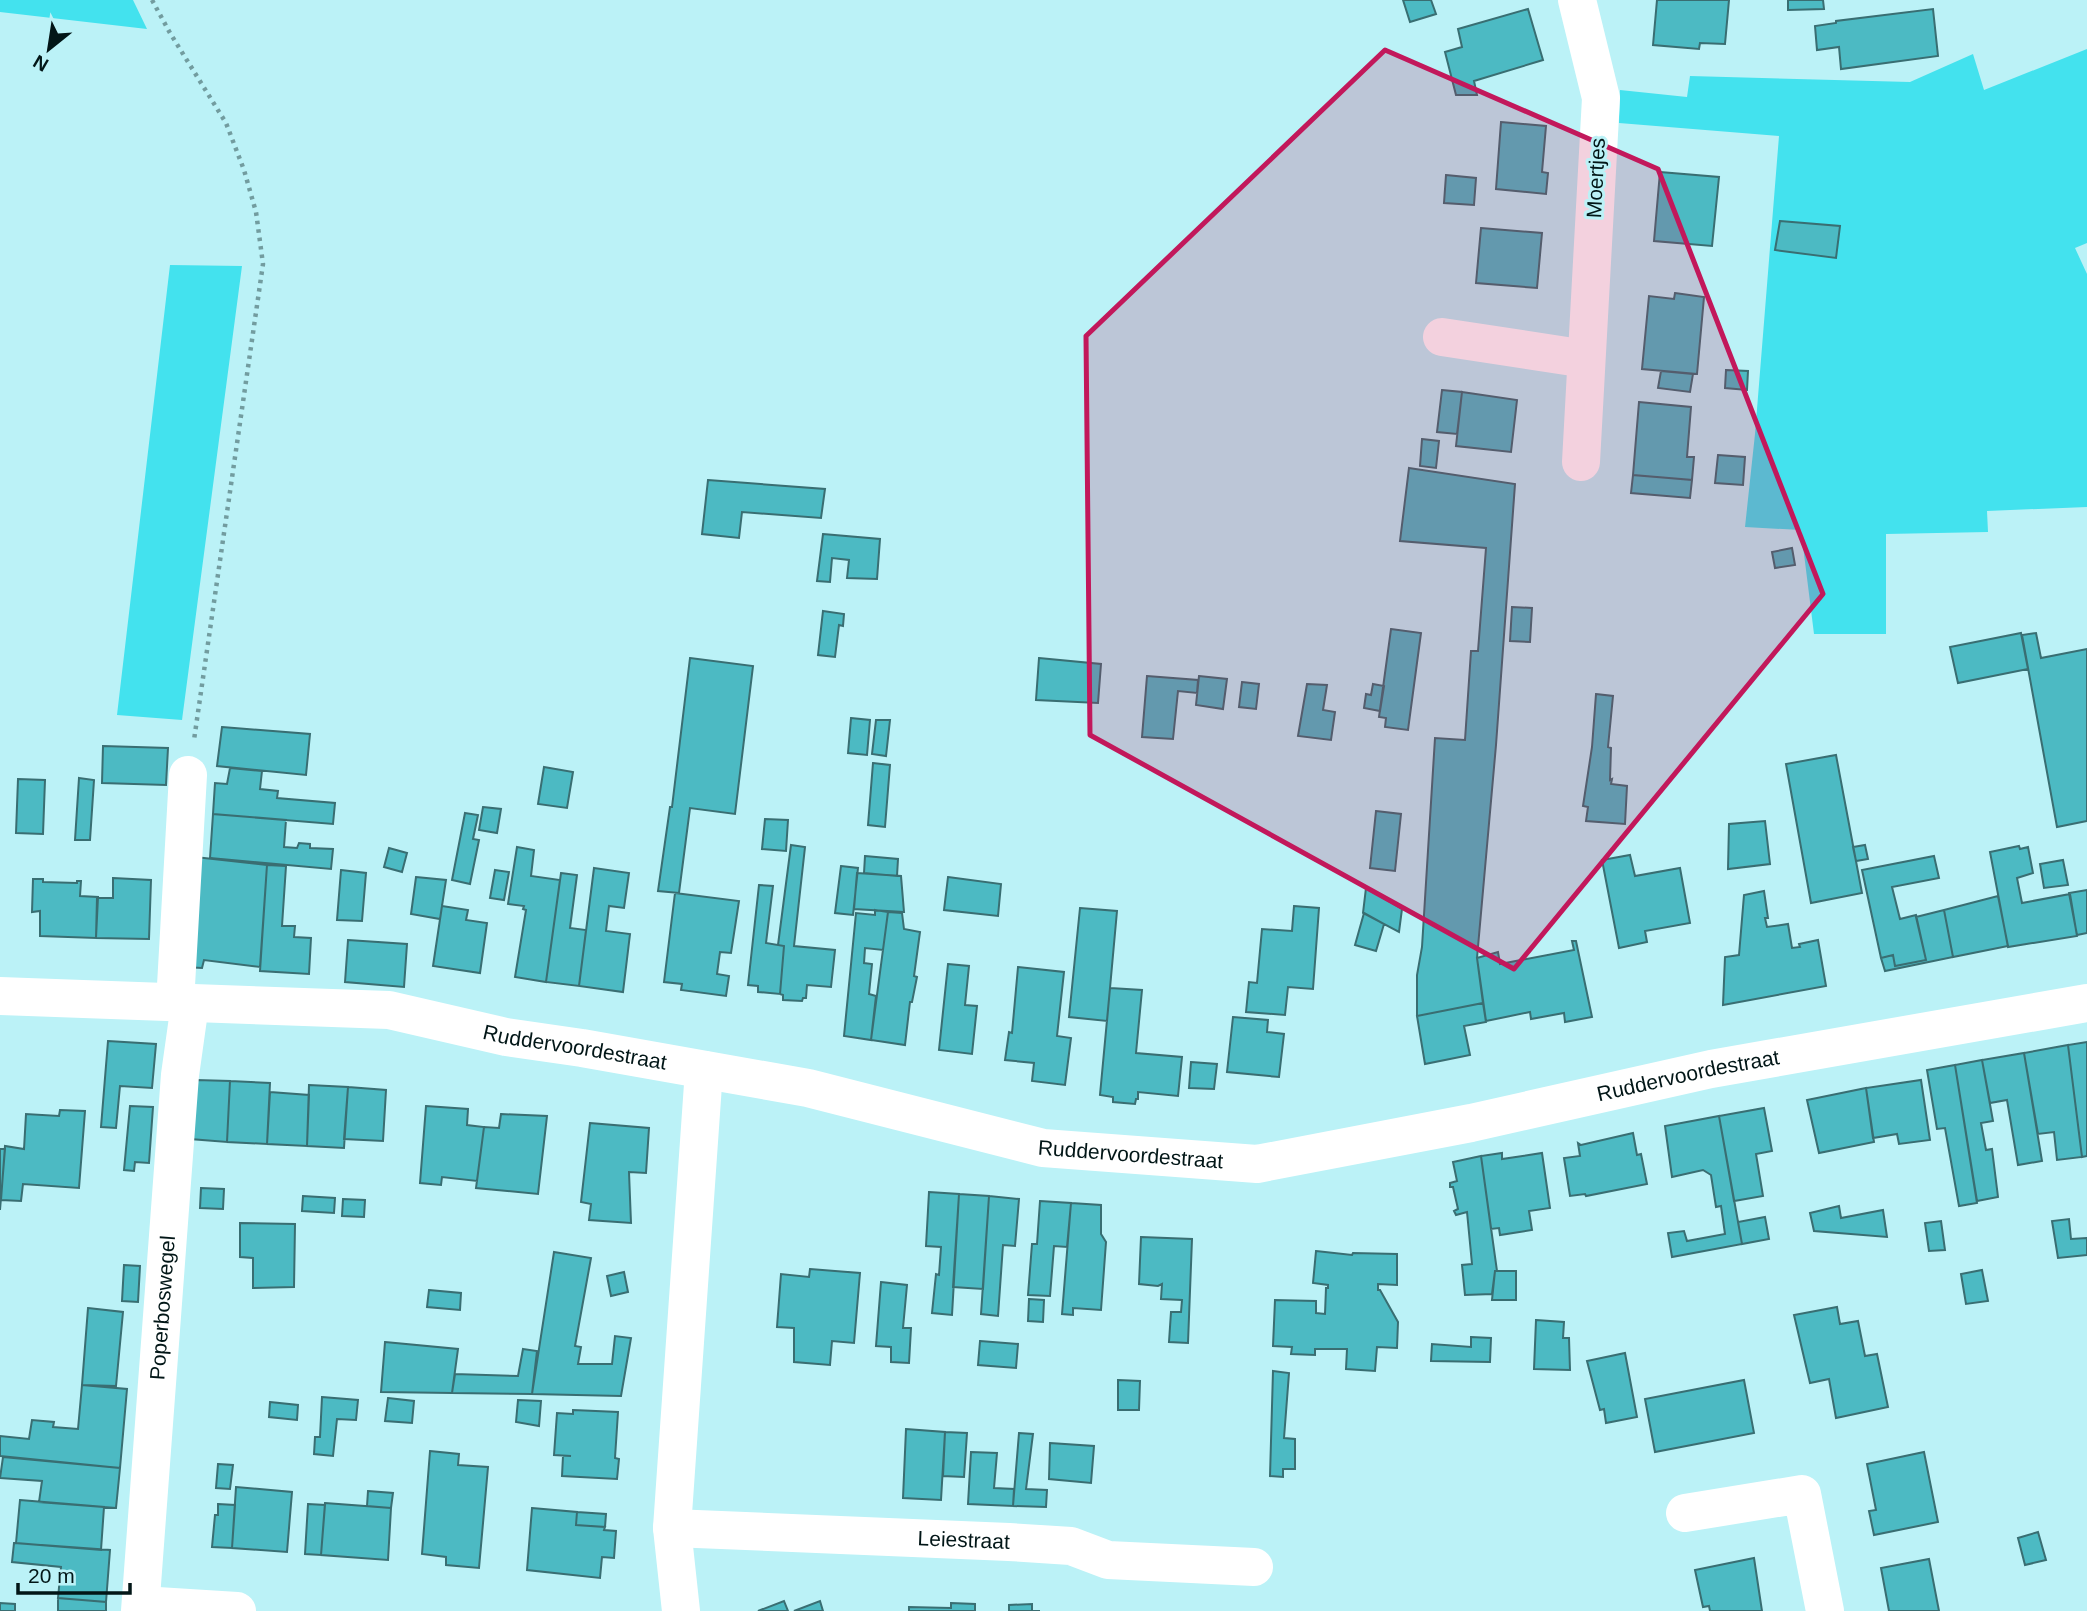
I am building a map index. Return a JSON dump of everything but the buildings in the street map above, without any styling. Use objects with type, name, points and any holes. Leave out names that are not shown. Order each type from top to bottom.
[{"type":"street","name":"Moertjes","points":[[1577,0],[1601,98],[1581,462]]},
{"type":"street","points":[[1442,337],[1586,359]]},
{"type":"street","points":[[182,1003],[188,775]]},
{"type":"street","name":"Ruddervoordestraat","points":[[0,996],[390,1010],[506,1037],[808,1088],[1043,1148],[1257,1164],[1471,1123],[1711,1069],[2087,1003]]},
{"type":"street","name":"Poperboswegel","points":[[141,1608],[180,1075],[182,1003]]},
{"type":"street","points":[[681,1611],[672,1528],[704,1070]]},
{"type":"street","points":[[1685,1513],[1802,1494],[1825,1611]]},
{"type":"street","name":"Leiestraat","points":[[672,1528],[1071,1546],[1108,1560],[1254,1567]]},
{"type":"street","points":[[141,1608],[237,1611]]},
{"type":"path","points":[[152,0],[226,123],[256,212],[263,264],[188,775]]},
{"type":"highlighted area","points":[[1385,50],[1658,169],[1823,594],[1514,969],[1090,735],[1086,336]]},
{"type":"shaded area","points":[[0,0],[133,0],[147,29],[0,12]]},
{"type":"shaded area","points":[[2087,49],[2087,243],[2075,248],[2087,274],[2087,507],[1987,511],[1988,532],[1886,534],[1886,634],[1814,634],[1801,530],[1745,527],[1779,136],[1619,123],[1620,90],[1687,97],[1690,76],[1910,82],[1973,54],[1984,90]]},
{"type":"shaded area","points":[[170,265],[242,266],[182,720],[117,715]]}]
